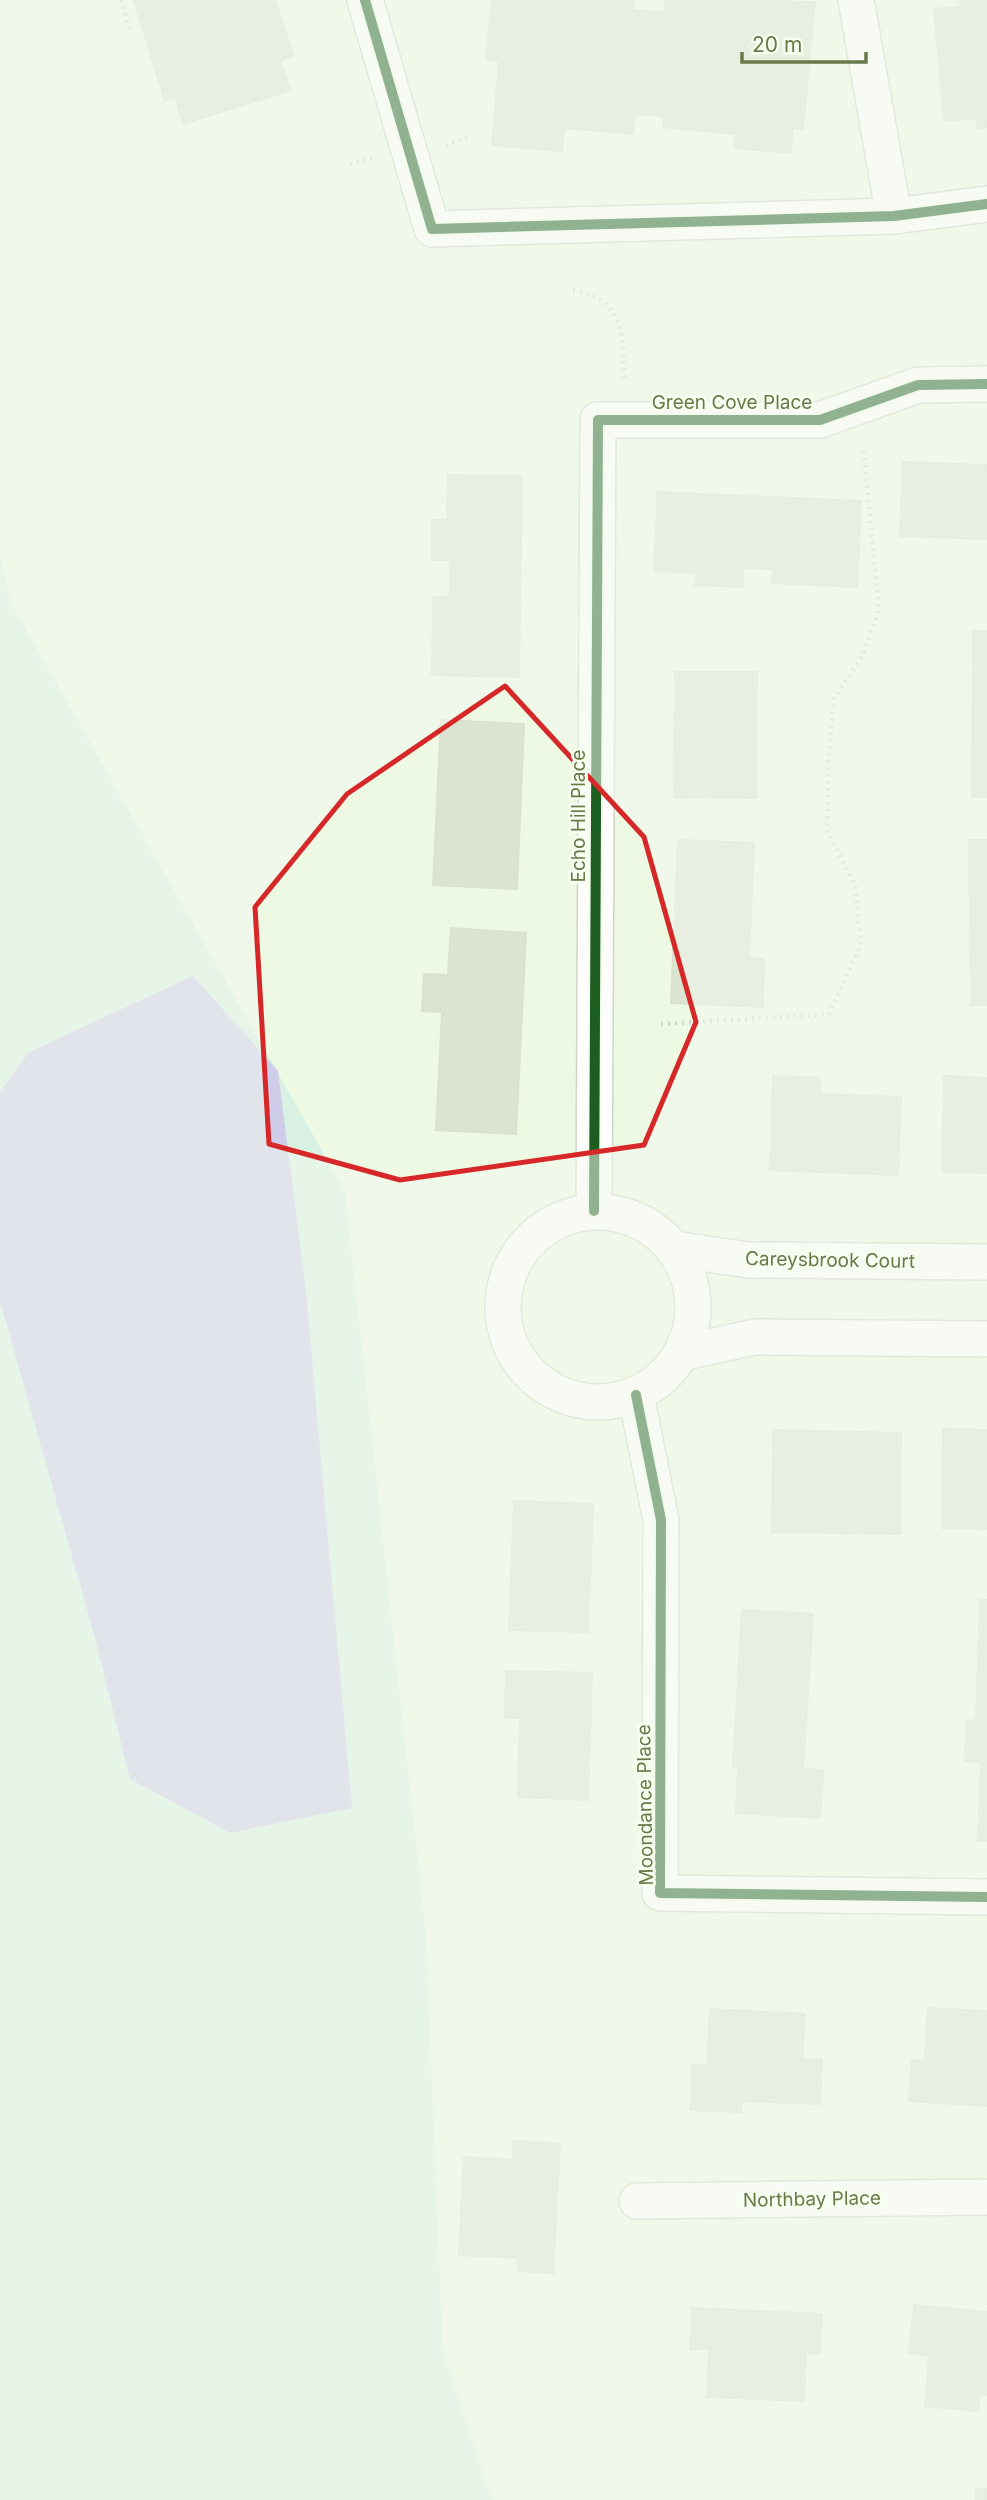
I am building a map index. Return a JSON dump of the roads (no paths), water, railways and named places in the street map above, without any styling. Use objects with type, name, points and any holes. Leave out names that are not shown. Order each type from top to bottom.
[{"type":"street","points":[[365,0],[432,229],[894,216],[987,204]]},
{"type":"street","points":[[856,0],[894,216]]},
{"type":"street","name":"Green Cove Place","points":[[598,420],[820,420],[918,384],[987,384]]},
{"type":"street","name":"Echo Hill Place","points":[[594,1211],[598,420]]},
{"type":"street","points":[[594,1211],[620,1214],[650,1227],[674,1250],[687,1272],[694,1304],[685,1352],[664,1378],[636,1395],[606,1403],[573,1400],[531,1376],[511,1349],[503,1319],[504,1285],[520,1251],[543,1228],[594,1211]]},
{"type":"street","name":"Careysbrook Court","points":[[674,1250],[748,1261],[987,1262]]},
{"type":"street","points":[[685,1352],[755,1337],[987,1339]]},
{"type":"street","name":"Moondance Place","points":[[636,1395],[662,1520],[660,1893],[987,1897]]},
{"type":"street","name":"Northbay Place","points":[[637,2201],[987,2197]]},
{"type":"water","points":[[193,976],[278,1071],[306,1292],[352,1808],[230,1833],[130,1779],[95,1638],[0,1301],[0,1092],[29,1052]]}]
